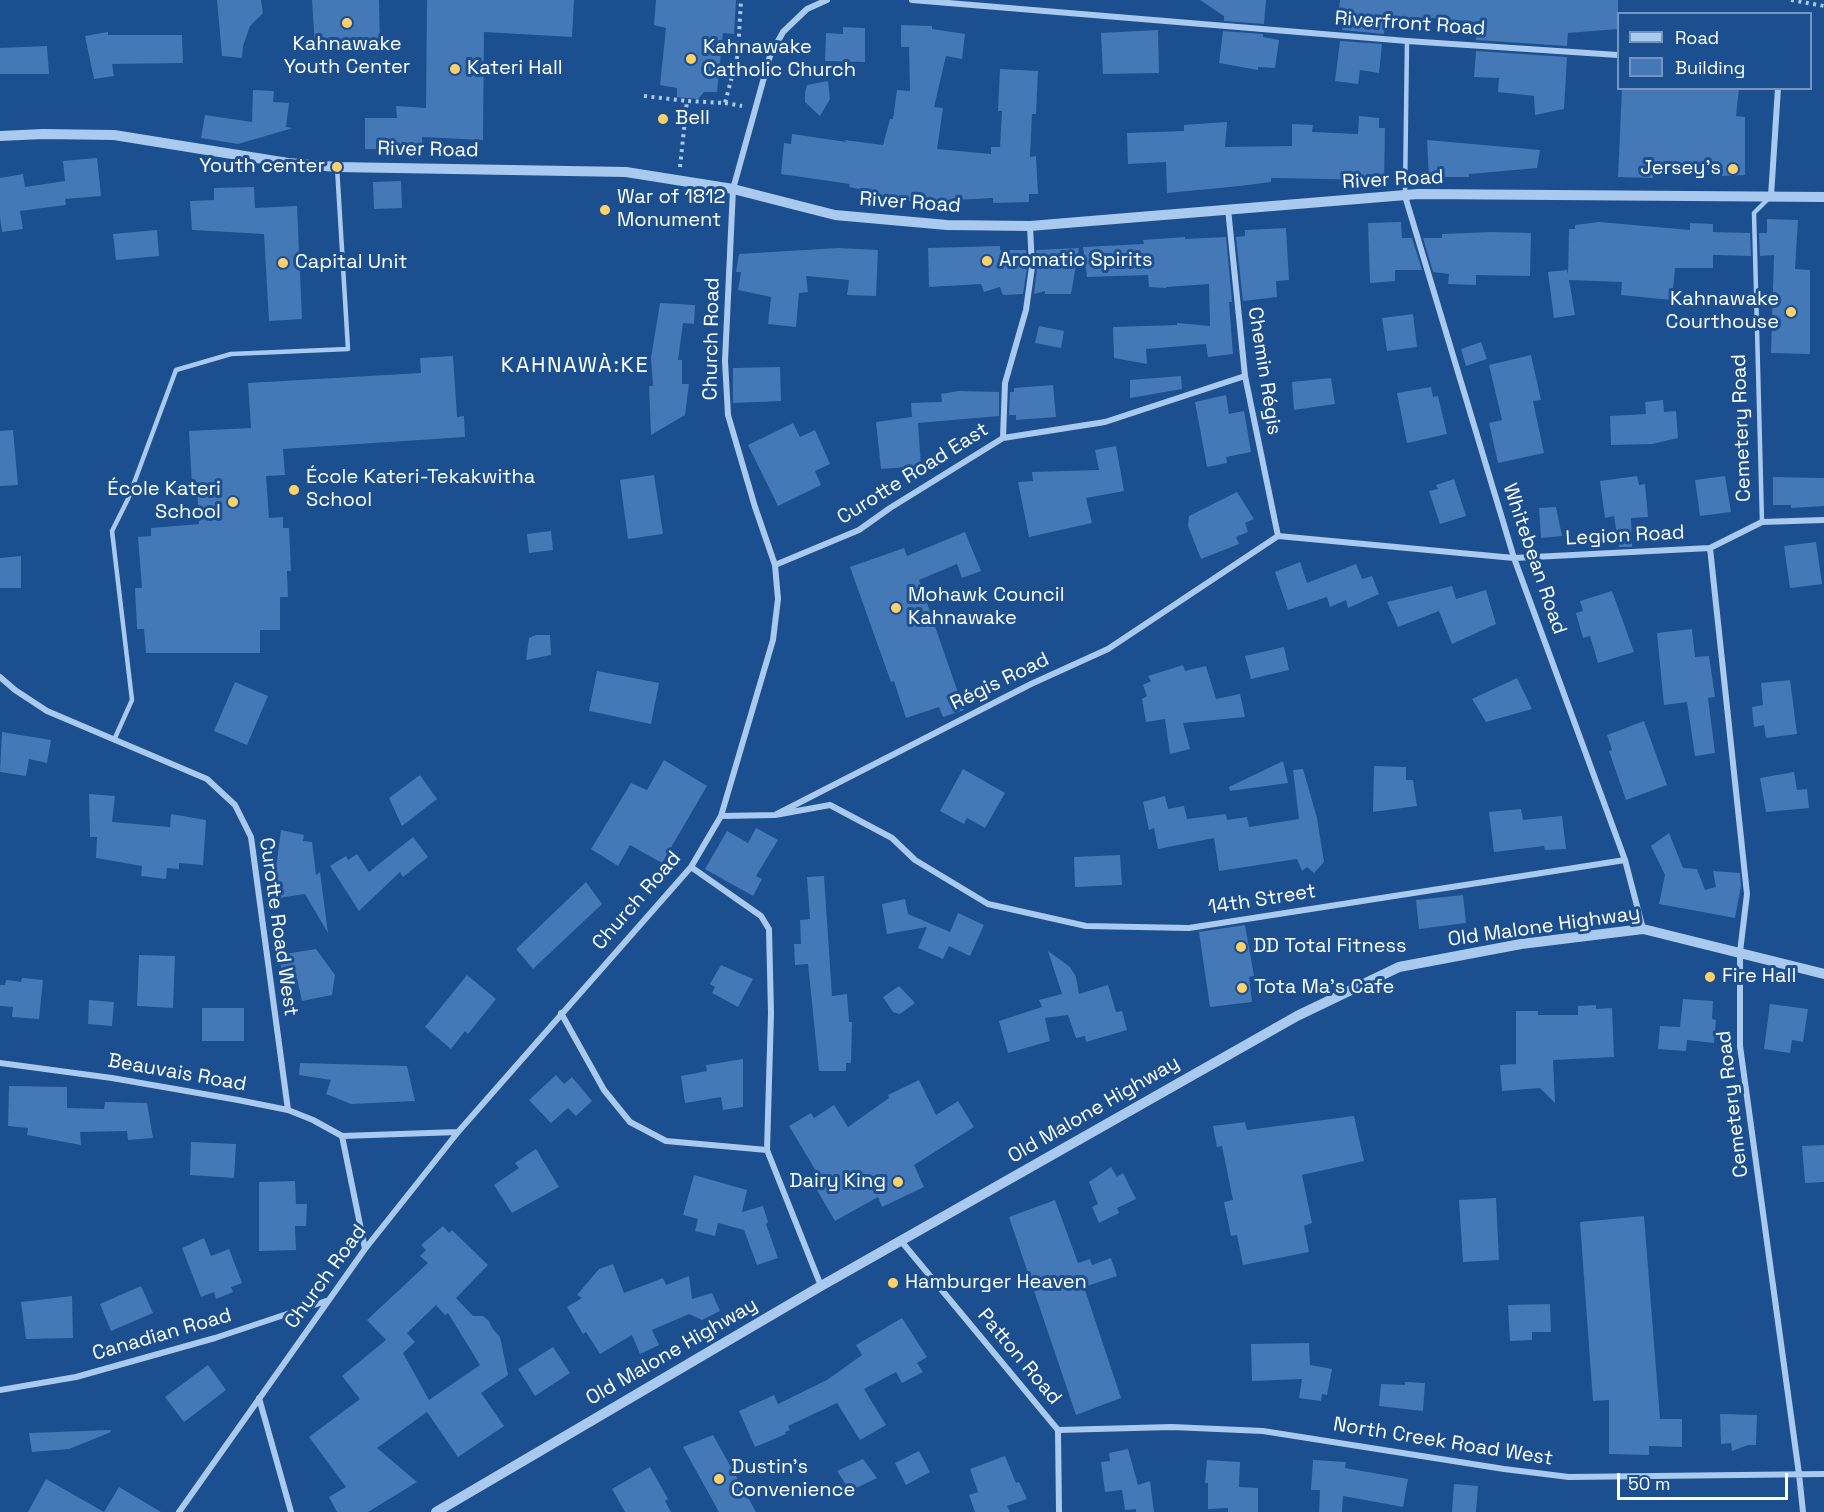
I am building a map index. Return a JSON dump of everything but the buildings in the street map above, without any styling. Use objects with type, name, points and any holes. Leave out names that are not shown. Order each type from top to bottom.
[{"type":"street","points":[[733,189],[770,56],[783,32],[807,9],[827,0]]},
{"type":"street","name":"Riverfront Road","points":[[912,0],[1407,41],[1617,55]]},
{"type":"street","points":[[1772,196],[1778,90]]},
{"type":"street","name":"River Road","points":[[0,136],[114,135],[288,162],[337,167],[626,172],[733,189],[835,215],[947,225],[1030,226],[1418,194],[1824,198]]},
{"type":"street","name":"Church Road","points":[[179,1512],[365,1250],[458,1132],[691,867],[721,816],[773,640],[778,599],[775,565],[728,415],[725,361],[733,189]]},
{"type":"street","name":"Whitebean Road","points":[[1404,196],[1514,558],[1625,860],[1643,929]]},
{"type":"street","name":"Chemin Régis","points":[[1228,209],[1245,376],[1278,536]]},
{"type":"street","points":[[1003,438],[1005,383],[1026,310],[1032,267],[1030,226]]},
{"type":"street","name":"Curotte Road East","points":[[775,565],[859,530],[890,508],[1003,438],[1105,422],[1245,376]]},
{"type":"street","name":"Legion Road","points":[[1278,536],[1514,558],[1710,548],[1762,522],[1824,520]]},
{"type":"street","name":"Régis Road","points":[[721,816],[775,815],[1031,684],[1108,649],[1278,536]]},
{"type":"street","name":"Cemetery Road","points":[[1710,548],[1746,894],[1740,952],[1740,1046],[1800,1474],[1803,1512]]},
{"type":"street","name":"Curotte Road West","points":[[0,677],[46,711],[207,779],[235,805],[251,837],[288,1110]]},
{"type":"street","name":"14th Street","points":[[775,815],[830,805],[892,838],[915,860],[988,904],[1086,926],[1179,928],[1625,860]]},
{"type":"street","points":[[691,867],[761,916],[769,929],[771,1013],[766,1150],[821,1286]]},
{"type":"street","name":"Old Malone Highway","points":[[436,1512],[821,1286],[1297,1016],[1399,967],[1521,944],[1643,929],[1824,974]]},
{"type":"street","points":[[561,1013],[604,1090],[630,1122],[666,1141],[766,1150]]},
{"type":"street","name":"Beauvais Road","points":[[0,1063],[112,1078],[288,1110],[313,1120],[342,1136]]},
{"type":"street","points":[[365,1250],[342,1136],[458,1132]]},
{"type":"street","name":"Patton Road","points":[[901,1241],[1058,1430],[1059,1512]]},
{"type":"street","name":"Canadian Road","points":[[0,1390],[76,1377],[215,1338],[330,1299]]},
{"type":"street","points":[[259,1398],[291,1512]]},
{"type":"street","name":"North Creek Road West","points":[[1058,1430],[1172,1427],[1263,1431],[1569,1477],[1824,1474]]},
{"type":"lane","points":[[1404,196],[1407,41]]},
{"type":"lane","points":[[114,740],[132,700],[112,531],[128,499],[176,370],[231,354],[348,349],[337,167]]},
{"type":"lane","name":"Cemetery Road","points":[[1762,522],[1754,213],[1772,196]]},
{"type":"path","points":[[644,96],[725,103],[738,54],[741,0]]},
{"type":"path","points":[[1791,0],[1824,6]]},
{"type":"path","points":[[679,179],[687,101]]},
{"type":"place","name":"Kahnawake Youth Center","points":[[347,23]]},
{"type":"place","name":"Kahnawake Catholic Church","points":[[691,59]]},
{"type":"place","name":"Kateri Hall","points":[[455,69]]},
{"type":"place","name":"Bell","points":[[663,119]]},
{"type":"place","name":"Youth center","points":[[337,167]]},
{"type":"place","name":"Jersey's","points":[[1733,169]]},
{"type":"place","name":"War of 1812 Monument","points":[[605,210]]},
{"type":"place","name":"Aromatic Spirits","points":[[987,261]]},
{"type":"place","name":"Capital Unit","points":[[283,263]]},
{"type":"place","name":"Kahnawake Courthouse","points":[[1791,312]]},
{"type":"place","name":"École Kateri-Tekakwitha School","points":[[294,490]]},
{"type":"place","name":"École Kateri School","points":[[233,502]]},
{"type":"place","name":"Mohawk Council Kahnawake","points":[[896,608]]},
{"type":"place","name":"DD Total Fitness","points":[[1241,947]]},
{"type":"place","name":"Fire Hall","points":[[1710,977]]},
{"type":"place","name":"Tota Ma's Cafe","points":[[1242,988]]},
{"type":"place","name":"Dairy King","points":[[898,1182]]},
{"type":"place","name":"Hamburger Heaven","points":[[893,1283]]},
{"type":"place","name":"Dustin's Convenience","points":[[719,1479]]},
{"type":"district","name":"KAHNAWÀ:KE","points":[[575,366]]}]
